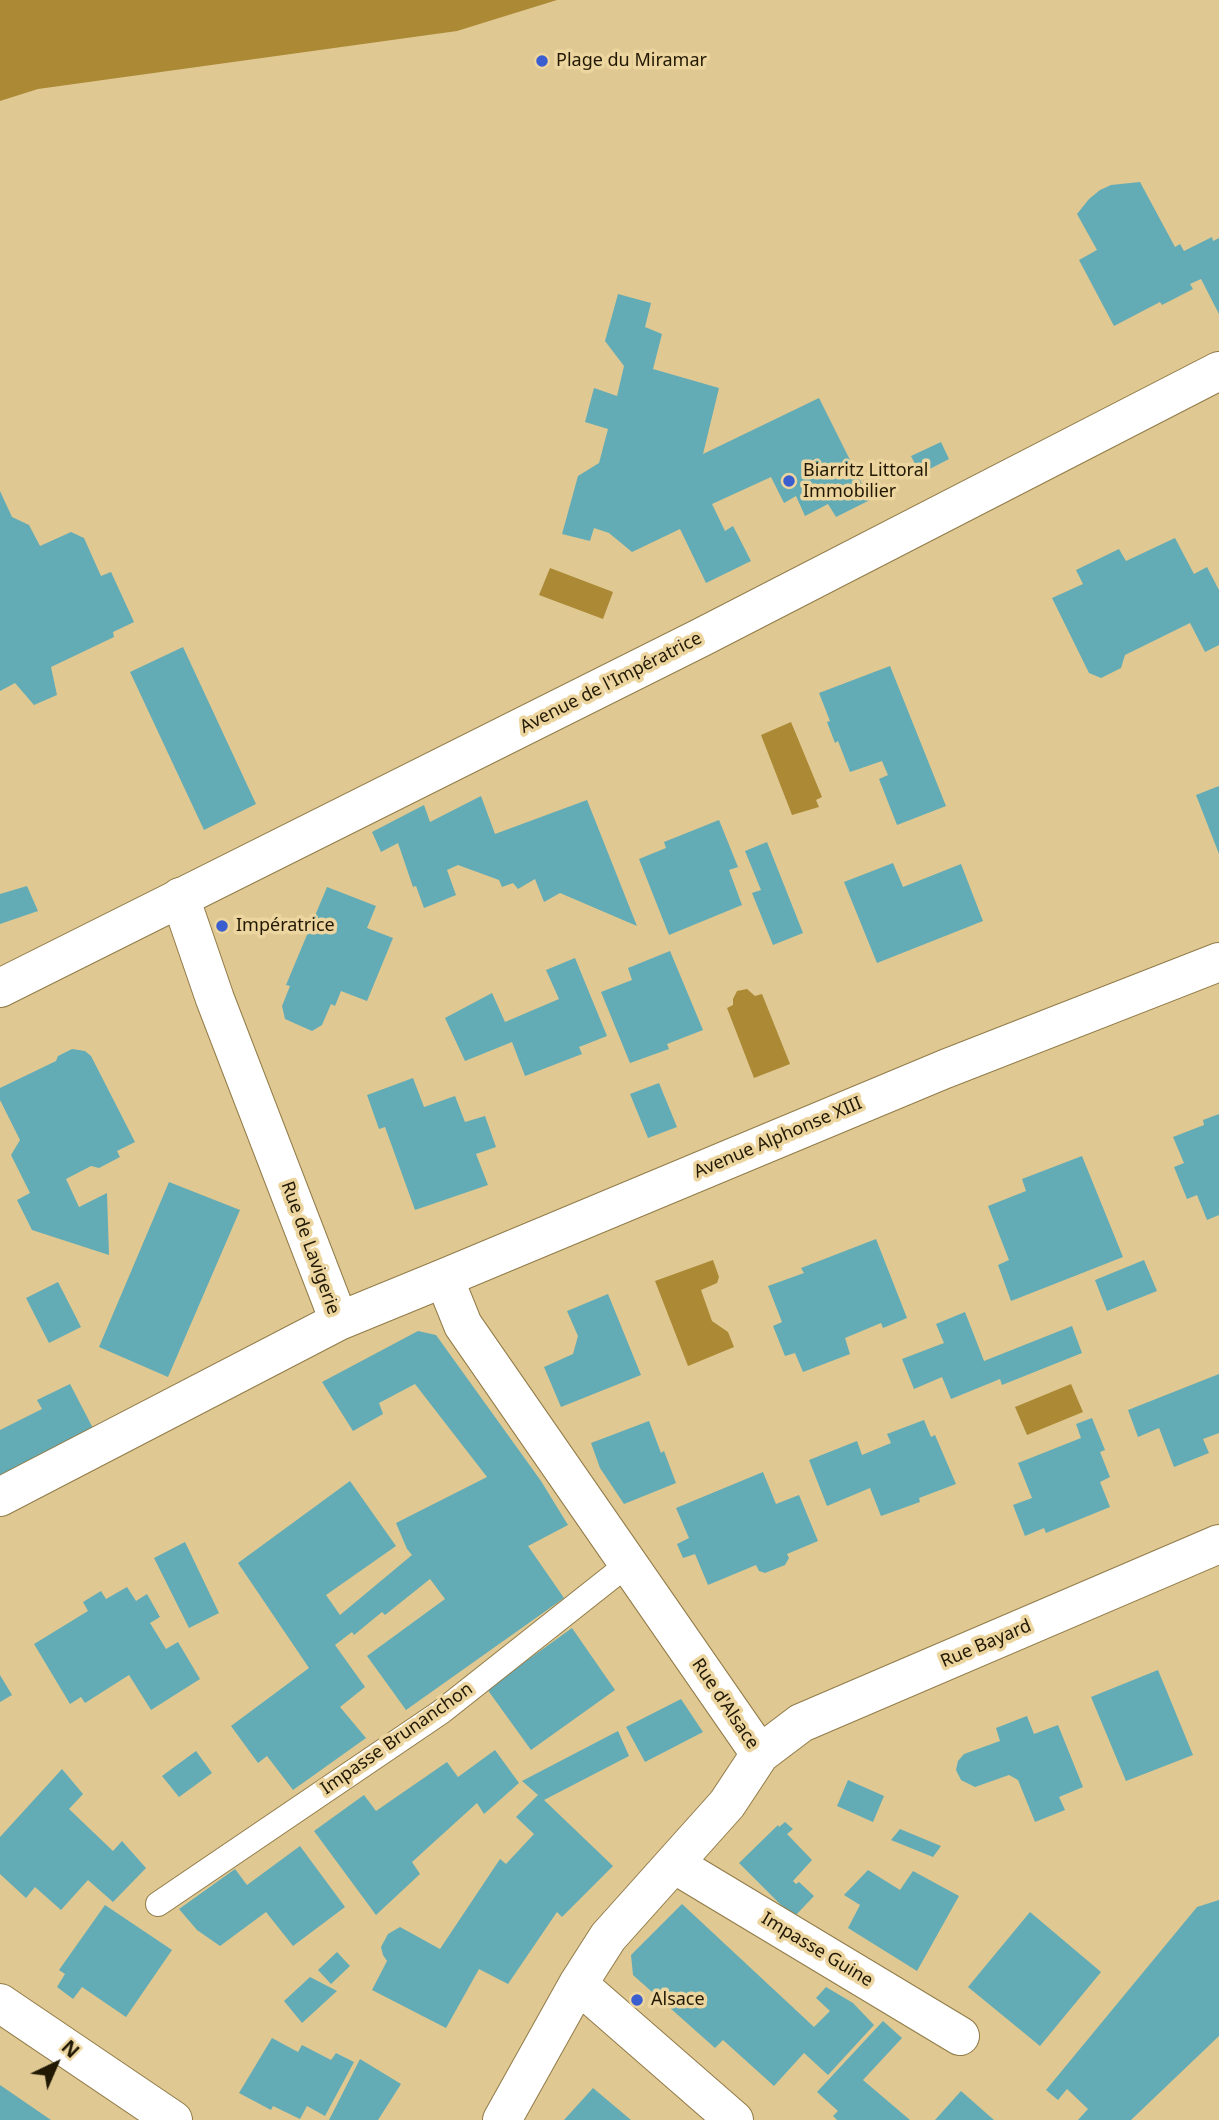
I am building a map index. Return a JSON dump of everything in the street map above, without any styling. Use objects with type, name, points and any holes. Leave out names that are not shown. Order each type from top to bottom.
[{"type":"street","name":"Avenue de l'Impératrice","points":[[0,988],[687,645],[1219,371]]},
{"type":"street","name":"Rue de Lavigerie","points":[[0,1497],[339,1321],[215,999],[180,897]]},
{"type":"street","name":"Avenue Alphonse XIII","points":[[339,1321],[945,1069],[1219,962]]},
{"type":"street","name":"Rue d'Alsace","points":[[444,1278],[463,1325],[760,1754],[727,1804],[608,1937],[578,1984],[502,2120]]},
{"type":"street","name":"Rue Bayard","points":[[760,1754],[801,1723],[1219,1544]]},
{"type":"street","name":"Impasse Guine","points":[[674,1864],[960,2036]]},
{"type":"street","points":[[578,1984],[734,2120]]},
{"type":"street","points":[[0,2003],[173,2120]]},
{"type":"lane","name":"Impasse Brunanchon","points":[[158,1904],[440,1712],[628,1564]]},
{"type":"shaded area","points":[[0,0],[557,0],[457,31],[38,89],[0,101]]},
{"type":"shaded area","points":[[550,568],[613,592],[603,619],[539,595]]},
{"type":"shaded area","points":[[791,722],[822,797],[816,800],[819,807],[792,815],[761,735]]},
{"type":"shaded area","points":[[747,989],[755,996],[762,994],[790,1064],[754,1078],[727,1008],[733,1005],[737,991]]},
{"type":"shaded area","points":[[713,1260],[719,1277],[717,1283],[701,1290],[712,1321],[728,1332],[734,1347],[688,1366],[655,1281]]},
{"type":"shaded area","points":[[1071,1384],[1083,1412],[1027,1435],[1015,1407]]},
{"type":"building","points":[[1140,182],[1175,247],[1180,244],[1184,251],[1212,237],[1213,241],[1219,238],[1219,314],[1201,279],[1190,284],[1193,289],[1162,305],[1160,302],[1114,326],[1079,260],[1097,250],[1077,214],[1100,190],[1111,185]]},
{"type":"building","points":[[618,294],[651,303],[645,327],[662,334],[653,369],[719,388],[703,454],[819,398],[870,500],[836,517],[828,504],[805,516],[796,496],[784,503],[771,477],[712,504],[725,531],[733,526],[751,561],[706,583],[680,529],[632,552],[609,533],[594,528],[590,541],[562,534],[578,476],[599,463],[608,429],[585,422],[594,388],[617,396],[624,366],[605,341]]},
{"type":"building","points":[[941,442],[949,459],[920,474],[911,456]]},
{"type":"building","points":[[0,491],[12,517],[29,525],[40,546],[71,532],[84,538],[101,576],[111,572],[134,622],[113,632],[114,637],[51,667],[57,695],[34,705],[15,683],[0,691]]},
{"type":"building","points":[[1175,538],[1194,574],[1207,567],[1219,590],[1219,645],[1205,652],[1190,623],[1125,655],[1121,668],[1101,678],[1089,673],[1052,598],[1083,584],[1076,570],[1119,549],[1126,561]]},
{"type":"building","points":[[183,647],[256,804],[204,830],[130,672]]},
{"type":"building","points":[[890,666],[946,806],[897,825],[879,779],[888,775],[882,761],[850,772],[838,741],[835,743],[819,693]]},
{"type":"building","points":[[1219,786],[1219,854],[1196,795]]},
{"type":"building","points":[[481,796],[495,834],[587,800],[637,926],[560,893],[544,902],[535,879],[518,889],[513,883],[502,887],[499,880],[458,865],[447,870],[456,895],[424,908],[416,886],[413,887],[398,843],[381,852],[372,832],[424,805],[430,822]]},
{"type":"building","points":[[719,820],[738,867],[729,870],[742,905],[669,935],[639,859],[666,848],[664,842]]},
{"type":"building","points":[[767,842],[803,933],[773,945],[752,893],[761,890],[745,851]]},
{"type":"building","points":[[893,863],[903,887],[961,864],[983,921],[877,963],[844,882]]},
{"type":"building","points":[[27,886],[38,911],[0,924],[0,894]]},
{"type":"building","points":[[327,887],[376,906],[367,928],[393,938],[367,1001],[341,991],[335,1006],[331,1004],[322,1025],[312,1031],[285,1019],[282,1006],[290,986],[286,985]]},
{"type":"building","points":[[670,951],[703,1030],[667,1044],[669,1049],[630,1063],[601,992],[632,980],[628,968]]},
{"type":"building","points":[[575,958],[607,1036],[579,1047],[582,1054],[525,1076],[512,1042],[465,1061],[445,1018],[492,993],[505,1022],[559,999],[546,970]]},
{"type":"building","points":[[72,1049],[85,1051],[91,1056],[135,1142],[117,1151],[120,1157],[99,1168],[91,1166],[66,1179],[79,1207],[107,1193],[109,1255],[32,1230],[17,1200],[30,1193],[11,1155],[20,1140],[0,1100],[0,1088],[56,1061],[58,1056]]},
{"type":"building","points":[[413,1078],[424,1107],[455,1096],[465,1122],[485,1116],[496,1147],[476,1154],[488,1185],[415,1210],[385,1127],[379,1129],[367,1095]]},
{"type":"building","points":[[659,1083],[677,1127],[648,1138],[630,1094]]},
{"type":"building","points":[[1219,1114],[1219,1215],[1207,1220],[1197,1195],[1187,1199],[1174,1167],[1184,1163],[1173,1137],[1204,1125],[1203,1120]]},
{"type":"building","points":[[1082,1156],[1123,1257],[1011,1301],[998,1265],[1009,1260],[988,1206],[1026,1191],[1022,1179]]},
{"type":"building","points":[[169,1182],[240,1210],[168,1377],[99,1347]]},
{"type":"building","points":[[876,1239],[907,1318],[883,1328],[881,1323],[845,1338],[850,1354],[803,1372],[795,1353],[785,1356],[773,1326],[782,1322],[768,1286],[804,1273],[801,1268]]},
{"type":"building","points":[[1144,1260],[1157,1291],[1107,1311],[1095,1280]]},
{"type":"building","points":[[58,1282],[81,1327],[49,1343],[26,1298]]},
{"type":"building","points":[[608,1294],[641,1375],[561,1407],[544,1367],[573,1354],[578,1336],[567,1311]]},
{"type":"building","points":[[965,1312],[984,1361],[1072,1326],[1082,1353],[1002,1385],[1000,1379],[951,1399],[942,1377],[914,1389],[902,1359],[944,1343],[936,1324]]},
{"type":"building","points":[[418,1331],[436,1335],[541,1481],[568,1525],[528,1546],[564,1598],[406,1710],[367,1656],[445,1599],[430,1579],[385,1615],[382,1612],[354,1635],[352,1632],[335,1645],[365,1687],[340,1707],[366,1738],[293,1790],[267,1756],[258,1763],[231,1726],[309,1668],[238,1563],[350,1481],[396,1546],[326,1595],[340,1615],[412,1555],[396,1523],[487,1477],[415,1384],[379,1403],[383,1414],[353,1431],[322,1382]]},
{"type":"building","points":[[1219,1374],[1219,1433],[1203,1439],[1209,1453],[1174,1467],[1159,1428],[1138,1437],[1128,1410]]},
{"type":"building","points":[[70,1384],[96,1434],[0,1482],[0,1430],[42,1409],[37,1400]]},
{"type":"building","points":[[1092,1418],[1105,1450],[1100,1452],[1110,1477],[1100,1482],[1110,1507],[1046,1533],[1044,1528],[1025,1536],[1013,1505],[1032,1498],[1018,1463],[1081,1438],[1076,1424]]},
{"type":"building","points":[[924,1420],[931,1437],[935,1435],[956,1484],[919,1498],[920,1502],[881,1516],[870,1488],[827,1506],[809,1460],[857,1441],[862,1455],[891,1443],[887,1434]]},
{"type":"building","points":[[649,1421],[676,1483],[624,1504],[600,1468],[591,1443]]},
{"type":"building","points":[[763,1472],[776,1504],[799,1495],[818,1541],[787,1554],[789,1558],[785,1565],[765,1573],[759,1571],[756,1565],[708,1585],[695,1554],[683,1558],[677,1544],[689,1538],[676,1508]]},
{"type":"building","points":[[185,1542],[219,1613],[189,1628],[154,1558]]},
{"type":"building","points":[[127,1587],[136,1601],[147,1594],[160,1617],[150,1623],[166,1649],[178,1642],[200,1679],[151,1710],[129,1675],[85,1703],[81,1697],[70,1704],[34,1644],[88,1611],[83,1602],[101,1591],[106,1599]]},
{"type":"building","points":[[572,1628],[615,1690],[531,1750],[487,1689]]},
{"type":"building","points":[[1158,1670],[1193,1755],[1126,1781],[1091,1697]]},
{"type":"building","points":[[0,1675],[12,1695],[0,1702]]},
{"type":"building","points":[[681,1699],[703,1732],[645,1762],[626,1727]]},
{"type":"building","points":[[1027,1716],[1034,1734],[1058,1725],[1083,1787],[1059,1797],[1065,1810],[1035,1822],[1018,1780],[1009,1775],[975,1787],[961,1780],[956,1770],[958,1761],[964,1754],[1000,1741],[996,1728]]},
{"type":"building","points":[[618,1731],[629,1756],[544,1800],[613,1866],[562,1917],[557,1912],[508,1984],[479,1969],[446,2028],[372,1990],[387,1961],[381,1947],[388,1934],[400,1927],[440,1949],[500,1859],[506,1864],[534,1834],[516,1817],[538,1795],[522,1781]]},
{"type":"building","points":[[495,1750],[519,1783],[484,1814],[477,1803],[412,1862],[420,1874],[376,1915],[314,1831],[364,1795],[376,1811],[447,1762],[458,1777]]},
{"type":"building","points":[[196,1751],[212,1773],[179,1797],[162,1776]]},
{"type":"building","points":[[62,1769],[83,1794],[69,1809],[113,1851],[122,1841],[146,1868],[113,1902],[88,1880],[61,1910],[35,1887],[26,1898],[0,1874],[0,1837]]},
{"type":"building","points":[[848,1780],[884,1796],[873,1822],[837,1806]]},
{"type":"building","points":[[785,1822],[793,1829],[787,1834],[812,1860],[793,1881],[796,1884],[799,1882],[814,1896],[795,1916],[739,1863],[778,1825],[779,1827]]},
{"type":"building","points":[[900,1829],[941,1846],[933,1857],[891,1840]]},
{"type":"building","points":[[300,1846],[345,1907],[293,1946],[266,1912],[220,1946],[197,1930],[179,1909],[235,1869],[247,1885]]},
{"type":"building","points":[[868,1870],[900,1890],[913,1871],[959,1896],[917,1971],[848,1928],[860,1905],[844,1895]]},
{"type":"building","points":[[1219,1900],[1219,2036],[1131,2120],[1078,2120],[1088,2109],[1067,2089],[1058,2100],[1046,2090],[1197,1907]]},
{"type":"building","points":[[682,1904],[814,2027],[830,2011],[816,1998],[826,1987],[853,2003],[874,2025],[828,2075],[804,2053],[774,2086],[723,2040],[715,2048],[633,1975],[631,1955]]},
{"type":"building","points":[[105,1905],[172,1950],[126,2017],[82,1987],[73,1999],[57,1987],[65,1974],[59,1970]]},
{"type":"building","points":[[1030,1912],[1101,1972],[1040,2046],[968,1987]]},
{"type":"building","points":[[337,1952],[350,1966],[331,1984],[318,1970]]},
{"type":"building","points":[[310,1977],[337,1991],[302,2023],[284,2001]]},
{"type":"building","points":[[883,2021],[902,2038],[863,2080],[910,2120],[837,2120],[833,2116],[838,2111],[817,2092]]},
{"type":"building","points":[[272,2038],[298,2052],[302,2045],[331,2060],[336,2053],[354,2062],[325,2116],[307,2106],[300,2119],[273,2106],[271,2110],[239,2093]]},
{"type":"building","points":[[360,2059],[401,2084],[378,2120],[329,2120]]},
{"type":"building","points":[[0,2085],[51,2120],[0,2120]]},
{"type":"building","points":[[593,2088],[631,2120],[564,2120]]},
{"type":"building","points":[[961,2091],[994,2120],[935,2120]]},
{"type":"place","name":"Plage du Miramar","points":[[542,61]]},
{"type":"place","name":"Biarritz Littoral Immobilier","points":[[789,481]]},
{"type":"place","name":"Impératrice","points":[[222,926]]},
{"type":"place","name":"Alsace","points":[[637,2000]]}]
